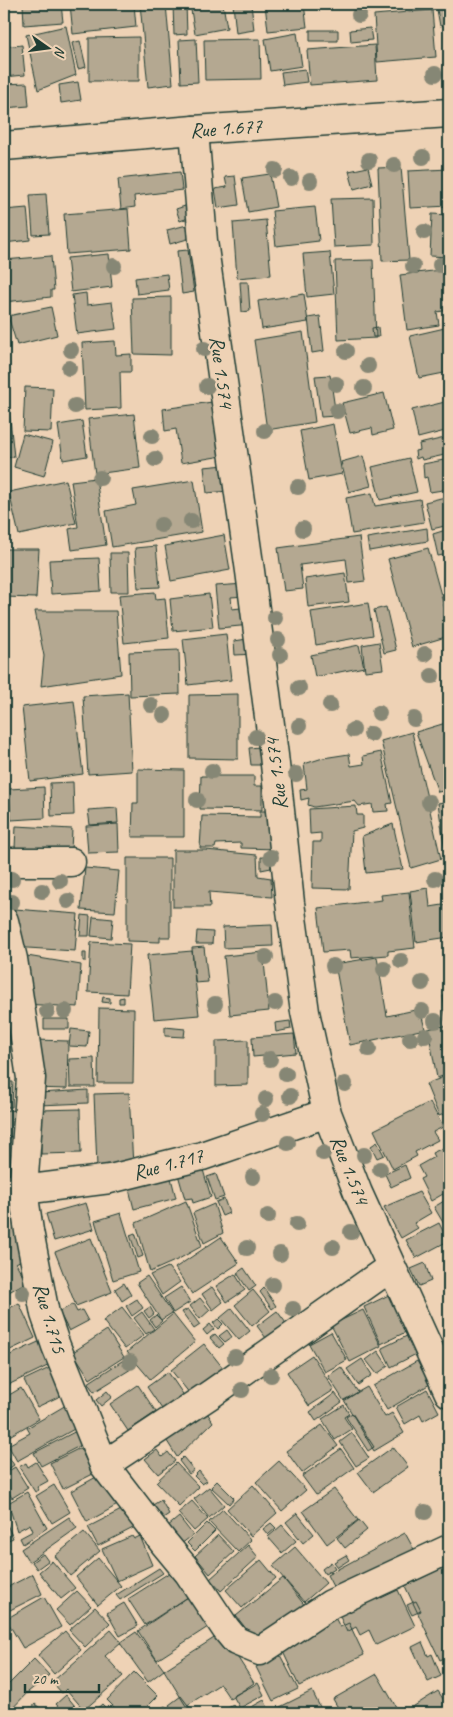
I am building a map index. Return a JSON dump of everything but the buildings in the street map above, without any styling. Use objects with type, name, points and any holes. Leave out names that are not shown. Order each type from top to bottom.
[{"type":"street","name":"Rue 1.677","points":[[4,146],[194,130],[449,113]]},
{"type":"street","name":"Rue 1.574","points":[[194,130],[203,241],[253,590],[305,1012],[327,1113],[358,1193],[449,1393]]},
{"type":"street","points":[[4,862],[71,862]]},
{"type":"street","name":"Rue 1.715","points":[[4,921],[13,959],[31,1078],[13,1189],[29,1231],[45,1314],[104,1465],[164,1544],[188,1572],[236,1641],[260,1651],[331,1604],[449,1548]]},
{"type":"street","name":"Rue 1.717","points":[[13,1189],[110,1179],[192,1158],[327,1113]]},
{"type":"street","points":[[104,1465],[212,1394],[391,1267]]}]
